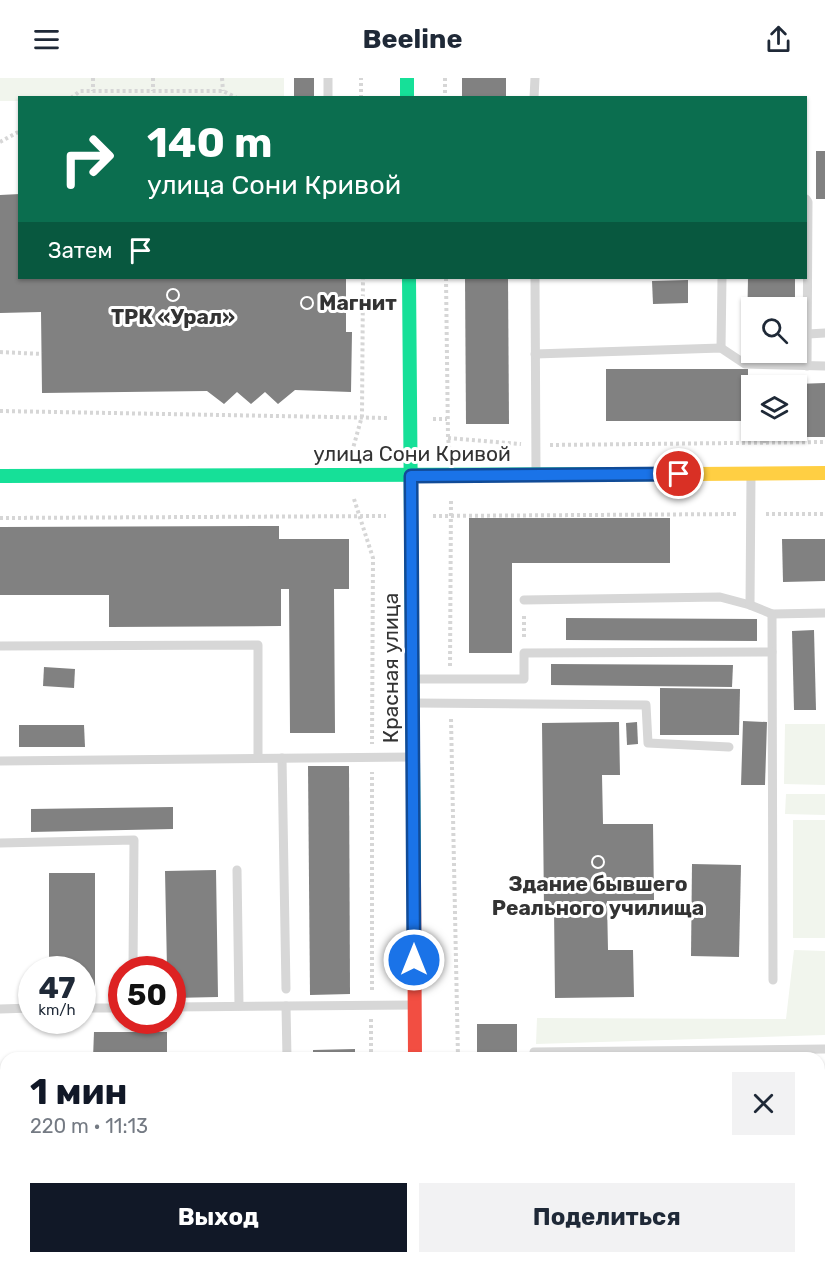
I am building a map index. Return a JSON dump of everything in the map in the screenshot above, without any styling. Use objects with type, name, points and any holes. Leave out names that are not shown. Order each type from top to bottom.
[{"type":"main road","points":[[407,78],[407,96]]},
{"type":"main road","name":"Красная улица","points":[[410,279],[415,1052]]},
{"type":"main road","name":"улица Сони Кривой","points":[[0,476],[825,473]]},
{"type":"lane","points":[[328,78],[328,96]]},
{"type":"lane","points":[[534,96],[535,78]]},
{"type":"lane","points":[[807,201],[807,366]]},
{"type":"lane","points":[[535,279],[536,475]]},
{"type":"lane","points":[[721,348],[722,279]]},
{"type":"lane","points":[[808,334],[825,333]]},
{"type":"lane","points":[[535,354],[721,348],[745,364],[825,366]]},
{"type":"lane","points":[[750,473],[750,605]]},
{"type":"lane","points":[[524,600],[720,597],[772,614],[825,613]]},
{"type":"lane","points":[[772,614],[773,980]]},
{"type":"lane","points":[[0,646],[258,645],[258,758]]},
{"type":"lane","points":[[412,679],[524,679],[524,653],[772,652]]},
{"type":"lane","points":[[413,703],[646,705],[648,743],[729,747]]},
{"type":"lane","points":[[0,761],[413,757]]},
{"type":"lane","points":[[282,758],[286,989]]},
{"type":"lane","points":[[0,843],[134,840],[133,956]]},
{"type":"lane","points":[[237,870],[239,1006]]},
{"type":"lane","points":[[186,1007],[415,1005]]},
{"type":"lane","points":[[286,1006],[287,1052]]},
{"type":"lane","points":[[0,1009],[18,1008]]},
{"type":"lane","points":[[757,1052],[825,1049]]},
{"type":"path","points":[[93,78],[93,91]]},
{"type":"path","points":[[153,78],[153,91]]},
{"type":"path","points":[[222,78],[223,92]]},
{"type":"path","points":[[361,78],[361,96]]},
{"type":"path","points":[[445,78],[445,96]]},
{"type":"path","points":[[74,96],[80,91],[223,92],[232,96]]},
{"type":"path","points":[[0,142],[18,132]]},
{"type":"path","points":[[363,279],[362,416],[345,476],[373,558],[371,1052]]},
{"type":"path","points":[[0,352],[42,354]]},
{"type":"path","points":[[0,411],[447,419]]},
{"type":"path","points":[[448,438],[535,445],[825,442]]},
{"type":"path","points":[[0,518],[825,514]]},
{"type":"path","points":[[524,600],[524,653]]},
{"type":"shaded area","points":[[0,78],[284,78],[284,96],[18,96],[18,101],[0,101]]},
{"type":"shaded area","points":[[785,724],[825,724],[825,785],[784,784]]},
{"type":"shaded area","points":[[786,794],[825,794],[825,815],[785,814]]},
{"type":"shaded area","points":[[793,820],[825,820],[825,938],[793,938]]},
{"type":"shaded area","points":[[794,950],[825,951],[825,1035],[536,1044],[537,1018],[786,1019]]},
{"type":"building","points":[[294,78],[314,78],[314,96],[294,96]]},
{"type":"building","points":[[462,78],[506,78],[506,96],[462,96]]},
{"type":"building","points":[[816,151],[825,151],[825,199],[816,199]]},
{"type":"building","name":"ТРК «Урал»","points":[[18,194],[18,279],[346,279],[346,332],[352,332],[351,392],[295,390],[278,404],[265,392],[251,404],[237,392],[224,404],[207,391],[42,393],[41,312],[0,313],[0,195]]},
{"type":"building","points":[[465,279],[508,279],[509,424],[466,424]]},
{"type":"building","points":[[748,279],[795,279],[795,297],[748,297]]},
{"type":"building","points":[[688,280],[688,303],[653,304],[652,281]]},
{"type":"building","points":[[606,369],[748,369],[748,375],[741,375],[741,421],[606,421]]},
{"type":"building","points":[[825,383],[825,437],[807,437],[807,384]]},
{"type":"building","points":[[469,518],[670,518],[670,563],[512,563],[512,653],[469,653]]},
{"type":"building","points":[[279,526],[279,539],[349,539],[349,589],[334,589],[335,733],[290,733],[289,589],[281,589],[281,626],[109,627],[109,595],[0,595],[0,527]]},
{"type":"building","points":[[782,539],[825,539],[825,581],[783,582]]},
{"type":"building","points":[[566,618],[757,619],[757,641],[566,640]]},
{"type":"building","points":[[814,630],[816,710],[794,710],[792,631]]},
{"type":"building","points":[[551,664],[733,665],[732,687],[551,685]]},
{"type":"building","points":[[44,667],[75,669],[74,688],[43,686]]},
{"type":"building","points":[[660,688],[740,689],[739,735],[660,735]]},
{"type":"building","points":[[743,721],[767,722],[765,785],[741,785]]},
{"type":"building","name":"Здание бывшего Реального училища","points":[[619,722],[620,775],[602,775],[603,824],[653,824],[654,900],[607,901],[608,950],[633,950],[634,997],[555,998],[554,908],[544,908],[542,723]]},
{"type":"building","points":[[637,722],[638,744],[627,745],[626,723]]},
{"type":"building","points":[[19,725],[84,725],[85,747],[19,747]]},
{"type":"building","points":[[308,766],[349,766],[350,994],[310,995]]},
{"type":"building","points":[[173,807],[173,829],[31,832],[31,809]]},
{"type":"building","points":[[692,864],[741,865],[739,957],[691,956]]},
{"type":"building","points":[[216,870],[218,997],[186,998],[186,956],[167,956],[165,871]]},
{"type":"building","points":[[49,873],[95,873],[95,956],[49,956]]},
{"type":"building","points":[[477,1024],[517,1024],[517,1052],[477,1052]]},
{"type":"building","points":[[108,1032],[108,1034],[167,1034],[167,1052],[93,1052],[94,1034]]},
{"type":"building","points":[[355,1049],[355,1052],[313,1052],[313,1050]]},
{"type":"traffic: fast","points":[[407,78],[407,96]]},
{"type":"traffic: fast","points":[[409,279],[414,881]]},
{"type":"traffic: fast","points":[[0,476],[695,474]]},
{"type":"traffic: slow","points":[[695,474],[825,473]]},
{"type":"traffic: jam","points":[[414,881],[415,1052]]},
{"type":"place","name":"ТРК «Урал»","points":[[173,295]]},
{"type":"place","name":"Магнит","points":[[307,303]]},
{"type":"place","name":"Здание бывшего Реального училища","points":[[598,862]]},
{"type":"route","points":[[414,960],[411,476],[679,474]]}]
